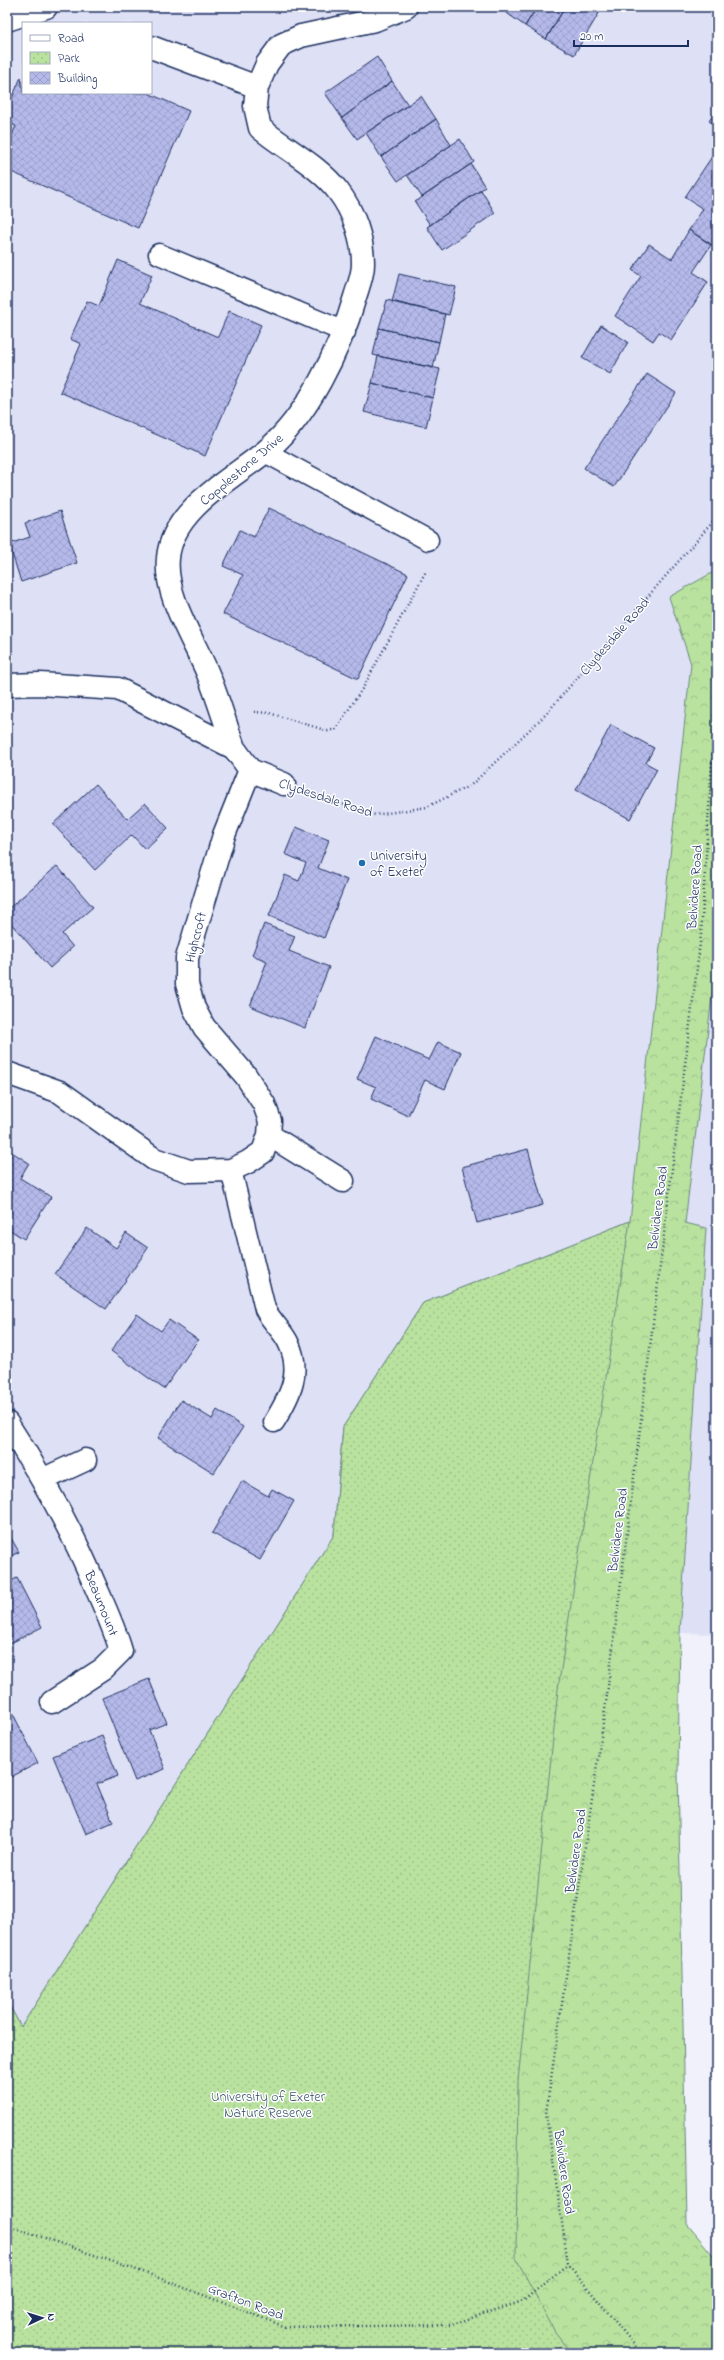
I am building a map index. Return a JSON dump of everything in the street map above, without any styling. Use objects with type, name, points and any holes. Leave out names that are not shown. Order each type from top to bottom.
[{"type":"street","points":[[7,20],[46,7]]},
{"type":"street","name":"Copplestone Drive","points":[[234,748],[208,674],[185,626],[169,579],[168,558],[172,539],[184,517],[265,452],[294,422],[326,370],[345,332],[363,266],[361,239],[352,215],[338,191],[311,166],[260,128],[255,106],[257,87],[267,64],[281,45],[301,36],[375,20],[406,7]]},
{"type":"street","points":[[152,47],[257,87]]},
{"type":"street","points":[[7,686],[40,684],[118,689],[234,748],[250,770]]},
{"type":"street","name":"Clydesdale Road","points":[[250,770],[284,784]]},
{"type":"street","name":"Highcroft","points":[[7,1073],[60,1092],[154,1160],[189,1171],[231,1170],[248,1162],[263,1152],[269,1134],[270,1121],[264,1104],[246,1076],[204,1027],[194,1008],[187,984],[187,958],[224,835],[250,770]]},
{"type":"street","points":[[269,1134],[343,1181]]},
{"type":"street","name":"Beaumount","points":[[7,1423],[44,1479],[74,1537],[115,1632],[121,1651],[103,1669],[52,1702]]},
{"type":"street","points":[[44,1479],[85,1460]]},
{"type":"lane","points":[[159,254],[345,332]]},
{"type":"lane","points":[[265,452],[428,540]]},
{"type":"lane","points":[[231,1170],[265,1309],[270,1320],[288,1342],[296,1373],[288,1398],[274,1422]]},
{"type":"path","name":"Clydesdale Road","points":[[284,784],[375,815],[427,807],[471,785],[546,715],[717,517]]},
{"type":"path","points":[[220,708],[269,713],[328,731],[336,729],[364,686],[432,558],[428,540]]},
{"type":"path","name":"Belvidere Road","points":[[568,2264],[546,2113],[606,1703],[701,935],[717,681]]},
{"type":"path","name":"Grafton Road","points":[[7,2225],[146,2273],[286,2327],[450,2325],[522,2301],[568,2264]]},
{"type":"path","points":[[568,2264],[641,2353]]},
{"type":"shaded area","name":"University of Exeter","points":[[7,7],[717,7],[717,1634],[680,1633],[7,2353]]},
{"type":"green space","name":"University of Exeter Nature Reserve","points":[[717,570],[717,954],[685,1223],[706,1228],[680,1633],[678,1773],[687,2224],[717,2260],[717,2353],[7,2353],[7,2001],[21,2027],[334,1535],[343,1427],[423,1303],[630,1221],[691,664],[669,597]]},
{"type":"green space","name":"University of Exeter Nature Reserve","points":[[630,1221],[558,1689],[518,2081],[516,2258],[555,2332],[572,2353],[7,2353],[7,2001],[21,2027],[334,1535],[343,1427],[423,1303]]},
{"type":"building","points":[[502,7],[537,7],[525,26],[501,9]]},
{"type":"building","points":[[537,7],[565,7],[546,39],[525,26]]},
{"type":"building","points":[[565,7],[589,7],[599,13],[574,55],[546,39]]},
{"type":"building","points":[[377,57],[392,81],[342,118],[325,93]]},
{"type":"building","points":[[21,77],[22,94],[150,94],[189,111],[138,228],[7,170],[7,146],[16,126],[7,122],[7,110]]},
{"type":"building","points":[[392,81],[408,105],[357,139],[342,118]]},
{"type":"building","points":[[421,96],[436,119],[381,157],[366,133]]},
{"type":"building","points":[[717,109],[717,127],[709,121]]},
{"type":"building","points":[[436,119],[451,145],[398,181],[381,157]]},
{"type":"building","points":[[460,139],[474,162],[422,197],[407,175]]},
{"type":"building","points":[[717,149],[717,248],[689,230],[703,209],[685,197]]},
{"type":"building","points":[[471,164],[485,187],[430,225],[415,202]]},
{"type":"building","points":[[481,190],[495,213],[442,250],[427,227]]},
{"type":"building","points":[[689,230],[711,245],[693,272],[708,282],[671,340],[659,332],[653,341],[615,316],[641,276],[632,270],[649,244],[672,259]]},
{"type":"building","points":[[118,260],[152,275],[140,303],[218,337],[229,311],[261,325],[205,456],[60,392],[81,344],[70,339],[87,301],[99,306]]},
{"type":"building","points":[[399,274],[456,287],[449,315],[392,302]]},
{"type":"building","points":[[387,300],[445,314],[439,342],[379,328]]},
{"type":"building","points":[[601,325],[628,342],[610,374],[582,358]]},
{"type":"building","points":[[379,328],[439,342],[433,368],[373,355]]},
{"type":"building","points":[[378,356],[440,369],[433,398],[372,383]]},
{"type":"building","points":[[647,374],[676,393],[614,487],[584,468]]},
{"type":"building","points":[[372,383],[433,398],[426,427],[364,412]]},
{"type":"building","points":[[269,508],[408,574],[358,679],[223,614],[243,575],[223,566],[240,530],[254,537]]},
{"type":"building","points":[[60,511],[77,563],[21,582],[9,544],[30,537],[25,523]]},
{"type":"building","points":[[611,725],[654,748],[646,763],[657,769],[630,819],[576,790]]},
{"type":"building","points":[[96,784],[127,819],[145,803],[168,828],[145,849],[132,835],[95,870],[53,824]]},
{"type":"building","points":[[296,827],[329,840],[318,868],[347,880],[324,938],[269,916],[285,875],[299,881],[306,863],[285,854]]},
{"type":"building","points":[[57,866],[93,907],[62,934],[73,947],[50,968],[7,919],[7,910]]},
{"type":"building","points":[[264,924],[295,936],[289,951],[329,967],[305,1028],[250,1006],[267,961],[252,955]]},
{"type":"building","points":[[376,1036],[429,1060],[438,1042],[461,1052],[445,1089],[425,1080],[408,1116],[371,1099],[376,1087],[357,1079]]},
{"type":"building","points":[[7,1149],[29,1163],[20,1178],[51,1197],[24,1239],[7,1228]]},
{"type":"building","points":[[528,1149],[543,1205],[477,1223],[462,1167]]},
{"type":"building","points":[[87,1228],[116,1248],[126,1233],[148,1248],[106,1309],[55,1274]]},
{"type":"building","points":[[137,1314],[161,1331],[169,1320],[198,1340],[164,1389],[111,1351]]},
{"type":"building","points":[[181,1400],[212,1419],[217,1410],[243,1427],[214,1473],[158,1438]]},
{"type":"building","points":[[242,1481],[268,1496],[272,1489],[294,1501],[260,1560],[212,1533]]},
{"type":"building","points":[[7,1531],[19,1552],[7,1558]]},
{"type":"building","points":[[17,1578],[42,1627],[7,1645],[7,1583]]},
{"type":"building","points":[[149,1679],[167,1723],[149,1730],[165,1769],[135,1781],[102,1698]]},
{"type":"building","points":[[11,1710],[38,1763],[7,1779],[7,1712]]},
{"type":"building","points":[[102,1736],[118,1776],[97,1784],[113,1822],[86,1834],[53,1756]]},
{"type":"place","name":"University of Exeter","points":[[362,863]]}]
